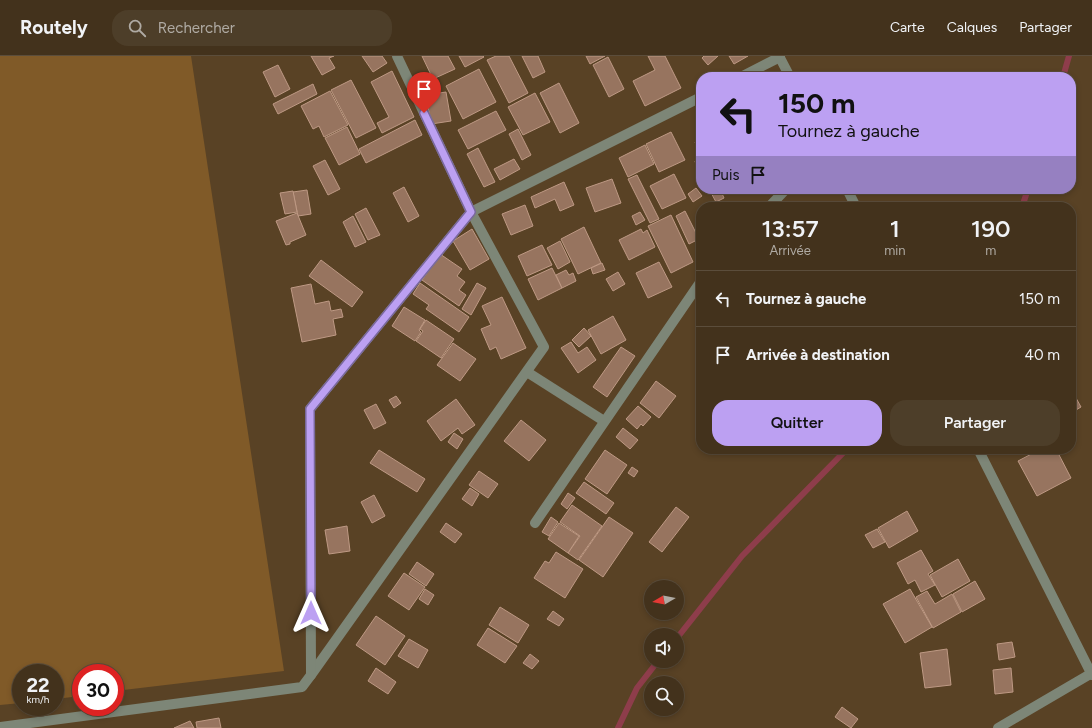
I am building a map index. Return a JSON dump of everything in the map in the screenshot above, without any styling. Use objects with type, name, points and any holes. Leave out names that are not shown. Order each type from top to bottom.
[{"type":"street","points":[[0,727],[302,687],[544,347],[471,212],[397,56]]},
{"type":"street","points":[[751,72],[780,57],[788,72]]},
{"type":"street","points":[[311,675],[310,409],[471,212],[696,100]]},
{"type":"street","points":[[774,202],[781,194]]},
{"type":"street","points":[[535,523],[696,288]]},
{"type":"street","points":[[527,372],[604,421]]},
{"type":"street","points":[[981,454],[1092,674],[998,728]]},
{"type":"shaded area","points":[[0,56],[191,56],[284,671],[124,690],[124,664],[72,664],[72,697],[64,698],[64,664],[12,664],[12,704],[0,705]]},
{"type":"building","points":[[311,56],[334,56],[329,58],[335,68],[322,75]]},
{"type":"building","points":[[362,56],[382,56],[387,63],[373,72]]},
{"type":"building","points":[[422,56],[448,56],[455,69],[433,79]]},
{"type":"building","points":[[459,56],[483,56],[484,57],[465,67]]},
{"type":"building","points":[[496,56],[509,56],[528,93],[509,103],[487,60]]},
{"type":"building","points":[[522,56],[538,56],[545,72],[533,78]]},
{"type":"building","points":[[586,56],[605,56],[590,64]]},
{"type":"building","points":[[648,56],[665,56],[681,88],[645,106],[633,81],[655,70]]},
{"type":"building","points":[[704,56],[718,56],[708,65],[702,58]]},
{"type":"building","points":[[729,56],[748,56],[734,64]]},
{"type":"building","points":[[608,57],[624,89],[609,97],[593,65]]},
{"type":"building","points":[[278,65],[290,89],[275,97],[263,72]]},
{"type":"building","points":[[479,69],[496,102],[463,119],[446,86]]},
{"type":"building","points":[[392,71],[414,117],[382,133],[377,123],[389,117],[371,82]]},
{"type":"building","points":[[351,80],[376,128],[356,138],[331,90]]},
{"type":"building","points":[[559,83],[579,123],[560,133],[540,93]]},
{"type":"building","points":[[313,84],[317,94],[278,114],[273,104]]},
{"type":"building","points":[[330,91],[348,125],[324,137],[319,126],[313,129],[301,106]]},
{"type":"building","points":[[446,92],[451,121],[431,124],[426,95]]},
{"type":"building","points":[[535,93],[550,122],[523,135],[508,107]]},
{"type":"building","points":[[496,111],[506,130],[468,149],[458,130]]},
{"type":"building","points":[[415,120],[422,135],[366,163],[359,149]]},
{"type":"building","points":[[347,127],[360,154],[339,165],[325,138]]},
{"type":"building","points":[[518,129],[531,155],[522,160],[509,134]]},
{"type":"building","points":[[671,132],[685,160],[659,172],[646,144]]},
{"type":"building","points":[[645,145],[654,164],[628,177],[619,158]]},
{"type":"building","points":[[478,148],[495,182],[484,187],[467,154]]},
{"type":"building","points":[[514,159],[520,169],[500,180],[494,169]]},
{"type":"building","points":[[325,160],[340,189],[328,195],[313,166]]},
{"type":"building","points":[[674,174],[686,198],[662,209],[650,186]]},
{"type":"building","points":[[637,175],[659,219],[650,223],[628,179]]},
{"type":"building","points":[[612,179],[621,203],[595,212],[586,188]]},
{"type":"building","points":[[564,182],[574,205],[560,211],[555,199],[535,208],[531,197]]},
{"type":"building","points":[[404,187],[419,216],[408,222],[393,193]]},
{"type":"building","points":[[696,188],[696,194],[700,194],[702,196],[693,202],[688,194]]},
{"type":"building","points":[[307,190],[311,214],[298,216],[293,192]]},
{"type":"building","points":[[293,191],[297,212],[285,214],[280,193]]},
{"type":"building","points":[[712,194],[722,194],[724,198],[716,202]]},
{"type":"building","points":[[525,205],[533,226],[511,235],[502,214]]},
{"type":"building","points":[[366,208],[380,235],[368,240],[355,214]]},
{"type":"building","points":[[685,211],[696,233],[696,240],[689,244],[676,216]]},
{"type":"building","points":[[640,212],[645,220],[636,225],[632,216]]},
{"type":"building","points":[[297,213],[306,235],[286,245],[276,221]]},
{"type":"building","points":[[671,215],[693,262],[671,273],[648,226]]},
{"type":"building","points":[[353,216],[366,242],[355,247],[343,222]]},
{"type":"building","points":[[584,227],[601,263],[578,274],[561,239]]},
{"type":"building","points":[[472,229],[489,259],[470,270],[453,241]]},
{"type":"building","points":[[641,229],[643,233],[647,230],[655,247],[629,260],[619,240]]},
{"type":"building","points":[[560,241],[570,262],[558,269],[547,248]]},
{"type":"building","points":[[542,245],[552,265],[527,276],[518,256]]},
{"type":"building","points":[[440,254],[462,269],[457,276],[465,282],[459,290],[466,295],[459,306],[422,280]]},
{"type":"building","points":[[321,260],[363,292],[352,307],[309,276]]},
{"type":"building","points":[[659,262],[672,287],[648,298],[636,273]]},
{"type":"building","points":[[602,263],[605,270],[593,274],[591,268]]},
{"type":"building","points":[[552,268],[562,288],[538,300],[528,279]]},
{"type":"building","points":[[566,270],[569,275],[573,273],[576,281],[562,288],[556,275]]},
{"type":"building","points":[[618,272],[625,284],[613,291],[606,279]]},
{"type":"building","points":[[420,283],[469,317],[459,332],[426,309],[429,305],[413,294]]},
{"type":"building","points":[[477,283],[486,288],[471,315],[462,309]]},
{"type":"building","points":[[311,284],[315,304],[329,301],[331,311],[341,309],[343,317],[333,319],[336,335],[302,342],[291,288]]},
{"type":"building","points":[[502,297],[526,348],[501,359],[496,347],[490,350],[481,329],[491,325],[482,306]]},
{"type":"building","points":[[404,307],[425,320],[419,330],[421,332],[415,341],[392,326]]},
{"type":"building","points":[[613,316],[626,340],[601,354],[588,330]]},
{"type":"building","points":[[426,320],[454,339],[441,358],[416,341],[423,331],[420,329]]},
{"type":"building","points":[[584,328],[591,336],[579,347],[572,340]]},
{"type":"building","points":[[571,342],[578,353],[587,347],[596,360],[578,373],[561,348]]},
{"type":"building","points":[[453,343],[476,359],[460,381],[437,365]]},
{"type":"building","points":[[621,347],[635,356],[607,397],[593,387]]},
{"type":"building","points":[[656,381],[676,396],[659,418],[640,403]]},
{"type":"building","points":[[396,396],[401,403],[394,408],[389,400]]},
{"type":"building","points":[[1076,398],[1081,407],[1076,410]]},
{"type":"building","points":[[456,399],[475,425],[462,434],[458,428],[441,441],[427,421]]},
{"type":"building","points":[[376,404],[386,423],[374,429],[364,410]]},
{"type":"building","points":[[638,406],[651,417],[643,426],[641,424],[637,429],[626,419]]},
{"type":"building","points":[[521,420],[546,440],[529,461],[504,441]]},
{"type":"building","points":[[623,428],[638,440],[630,449],[616,437]]},
{"type":"building","points":[[454,433],[463,439],[457,449],[448,442]]},
{"type":"building","points":[[379,450],[425,479],[417,492],[370,463]]},
{"type":"building","points":[[605,450],[627,465],[607,494],[585,479]]},
{"type":"building","points":[[1031,454],[1059,454],[1071,478],[1037,496],[1018,461]]},
{"type":"building","points":[[632,467],[638,471],[634,477],[628,473]]},
{"type":"building","points":[[479,471],[498,484],[488,498],[469,485]]},
{"type":"building","points":[[584,482],[614,503],[606,514],[576,493]]},
{"type":"building","points":[[470,488],[479,494],[472,506],[462,499]]},
{"type":"building","points":[[568,493],[575,498],[567,509],[561,504]]},
{"type":"building","points":[[374,495],[385,516],[372,523],[361,502]]},
{"type":"building","points":[[572,505],[602,526],[578,560],[568,553],[580,536],[560,522]]},
{"type":"building","points":[[676,507],[689,517],[662,552],[649,542]]},
{"type":"building","points":[[907,511],[918,531],[889,548],[878,528]]},
{"type":"building","points":[[551,517],[558,522],[549,536],[542,532]]},
{"type":"building","points":[[609,517],[633,533],[603,577],[579,560]]},
{"type":"building","points":[[446,523],[462,534],[455,543],[440,532]]},
{"type":"building","points":[[559,523],[579,536],[568,553],[548,539]]},
{"type":"building","points":[[347,526],[350,551],[329,554],[325,530]]},
{"type":"building","points":[[877,529],[885,542],[873,548],[865,535]]},
{"type":"building","points":[[921,550],[933,571],[928,574],[935,585],[921,592],[915,580],[908,584],[897,563]]},
{"type":"building","points":[[556,552],[583,569],[565,598],[534,578],[545,561],[549,563]]},
{"type":"building","points":[[958,559],[970,581],[942,597],[930,575]]},
{"type":"building","points":[[417,562],[434,574],[426,586],[409,574]]},
{"type":"building","points":[[404,573],[425,587],[409,610],[388,596]]},
{"type":"building","points":[[975,581],[985,599],[962,612],[953,594]]},
{"type":"building","points":[[425,589],[434,595],[428,605],[419,599]]},
{"type":"building","points":[[910,589],[932,627],[905,643],[883,604]]},
{"type":"building","points":[[927,591],[935,604],[952,594],[961,612],[933,628],[916,597]]},
{"type":"building","points":[[500,607],[529,625],[518,643],[489,625]]},
{"type":"building","points":[[553,611],[564,619],[559,626],[547,619]]},
{"type":"building","points":[[376,616],[405,636],[385,665],[356,645]]},
{"type":"building","points":[[488,628],[517,646],[505,663],[477,645]]},
{"type":"building","points":[[409,639],[428,650],[418,668],[398,656]]},
{"type":"building","points":[[1012,642],[1015,657],[999,660],[997,644]]},
{"type":"building","points":[[947,649],[951,685],[925,688],[920,653]]},
{"type":"building","points":[[530,654],[539,661],[532,669],[523,663]]},
{"type":"building","points":[[376,668],[396,682],[388,694],[368,681]]},
{"type":"building","points":[[1011,668],[1013,692],[995,694],[993,670]]},
{"type":"building","points":[[842,707],[858,719],[851,728],[835,717]]},
{"type":"building","points":[[219,718],[221,728],[197,728],[196,722]]},
{"type":"building","points":[[190,721],[194,728],[174,728]]},
{"type":"waterway","points":[[1064,72],[1069,56]]},
{"type":"waterway","points":[[1024,202],[1026,194]]},
{"type":"waterway","points":[[684,629],[742,556],[842,454]]},
{"type":"waterway","points":[[618,728],[637,688],[653,668]]},
{"type":"route","points":[[311,613],[310,409],[471,212],[424,113]]}]
